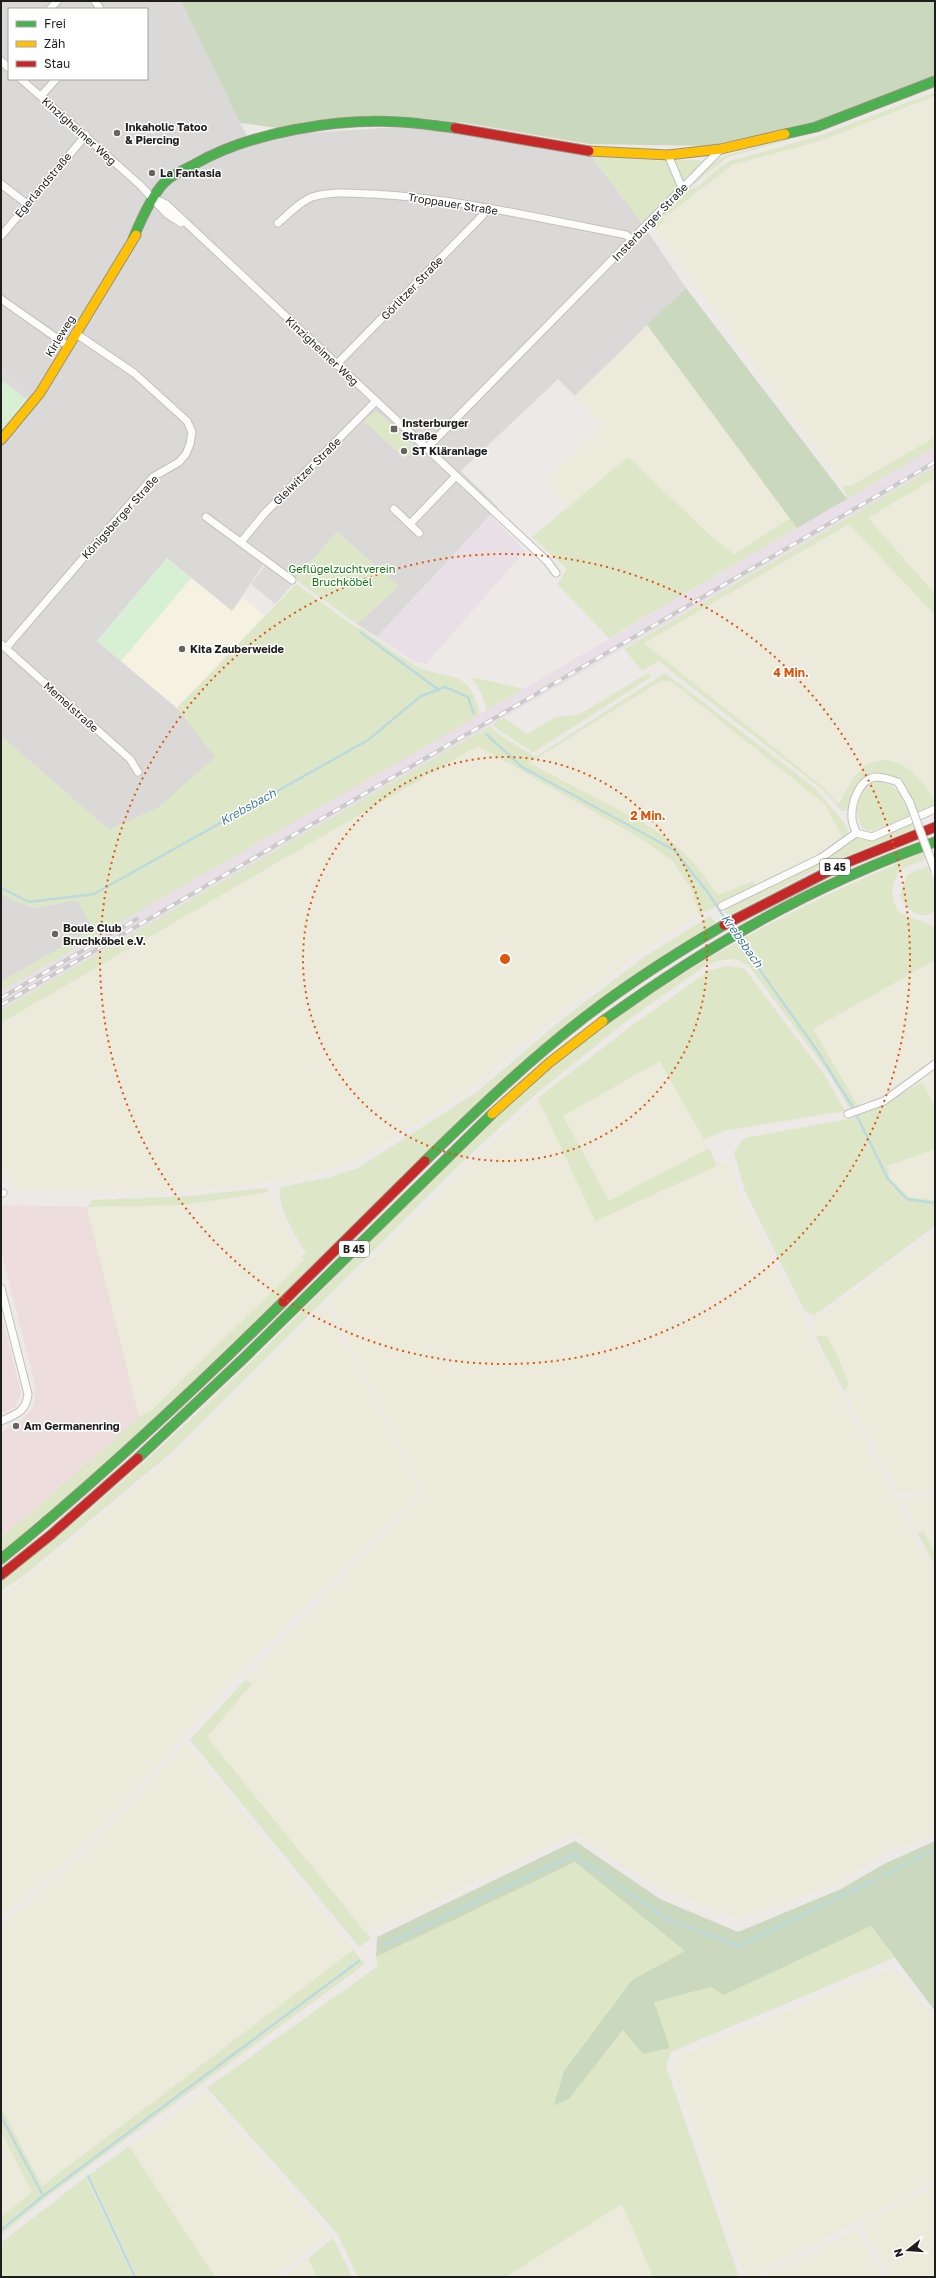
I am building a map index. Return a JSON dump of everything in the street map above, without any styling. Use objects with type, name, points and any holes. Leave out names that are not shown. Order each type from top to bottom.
[{"type":"main road","name":"Kirleweg","points":[[1,440],[40,393],[133,239],[149,218],[155,199],[166,182],[180,175],[206,158],[234,145],[266,135],[306,128],[352,123],[400,122],[465,129],[587,151],[668,155],[721,149],[816,127],[935,81]]},
{"type":"main road","name":"B 45","points":[[1,1560],[89,1486],[164,1418],[447,1139],[517,1073],[596,1009],[714,930],[738,916],[855,856],[935,827]]},
{"type":"main road","name":"B 45","points":[[1,1575],[75,1515],[174,1425],[449,1156],[524,1085],[606,1019],[660,981],[746,928],[863,869],[935,842]]},
{"type":"street","name":"Kinzigheimer Weg","points":[[22,80],[86,135],[155,199],[167,214],[188,226],[547,561],[556,573]]},
{"type":"street","points":[[41,96],[55,80]]},
{"type":"street","name":"Egerlandstraße","points":[[1,236],[86,135]]},
{"type":"street","name":"Insterburger Straße","points":[[427,448],[721,149]]},
{"type":"street","points":[[668,155],[682,188]]},
{"type":"street","points":[[1,184],[27,204]]},
{"type":"street","name":"Troppauer Straße","points":[[278,223],[296,206],[311,198],[335,192],[433,199],[626,235],[633,240]]},
{"type":"street","name":"Görlitzer Straße","points":[[336,365],[483,215],[485,209]]},
{"type":"street","points":[[1,299],[68,346]]},
{"type":"street","name":"Königsberger Straße","points":[[4,646],[153,477],[179,462],[186,454],[190,444],[192,432],[187,421],[134,373],[75,333]]},
{"type":"street","name":"Gleiwitzer Straße","points":[[241,542],[264,514],[376,402]]},
{"type":"street","points":[[410,524],[456,476]]},
{"type":"street","points":[[394,509],[419,533]]},
{"type":"street","points":[[206,517],[292,580]]},
{"type":"street","name":"Memelstraße","points":[[4,646],[130,759],[138,772]]},
{"type":"street","points":[[856,833],[852,819],[854,799],[864,784],[874,777],[885,778],[898,782],[910,803],[935,871]]},
{"type":"street","points":[[722,906],[821,858],[856,833],[872,837],[935,810]]},
{"type":"street","points":[[848,1114],[884,1100],[935,1064]]},
{"type":"street","points":[[1,1288],[28,1394],[27,1404],[22,1409],[1,1421]]},
{"type":"shaded area","points":[[1,1],[181,1],[240,123],[252,144],[306,133],[399,127],[465,134],[592,157],[644,226],[686,288],[575,396],[558,379],[461,471],[498,507],[377,637],[357,624],[399,586],[337,532],[295,579],[267,559],[232,611],[167,558],[97,641],[177,708],[216,757],[158,808],[109,830],[1,736]]},
{"type":"shaded area","points":[[935,96],[935,437],[851,486],[843,485],[656,230],[665,217],[732,165],[820,141]]},
{"type":"shaded area","points":[[647,325],[791,518],[734,554],[714,539],[628,457],[567,507],[544,481],[603,426],[575,396]]},
{"type":"shaded area","points":[[2,368],[34,391],[28,400],[1,380]]},
{"type":"shaded area","points":[[935,447],[935,467],[1,1010],[1,991],[524,689]]},
{"type":"shaded area","points":[[935,478],[935,594],[868,518]]},
{"type":"shaded area","points":[[490,515],[525,551],[426,664],[414,661],[377,637]]},
{"type":"shaded area","points":[[849,524],[935,615],[935,802],[915,773],[904,764],[881,759],[863,768],[852,780],[839,804],[824,788],[644,643]]},
{"type":"shaded area","points":[[266,564],[293,584],[275,604],[251,584]]},
{"type":"shaded area","name":"Kita Zauberweide","points":[[191,578],[232,611],[243,598],[264,616],[177,708],[121,661]]},
{"type":"shaded area","points":[[662,680],[672,682],[825,804],[843,839],[819,855],[756,886],[754,881],[718,895],[694,863],[678,847],[649,826],[529,763],[538,759]]},
{"type":"shaded area","points":[[478,746],[638,837],[672,860],[691,889],[699,915],[639,953],[563,1012],[474,1086],[357,1161],[326,1171],[296,1178],[191,1192],[16,1191],[1,1163],[1,1023]]},
{"type":"shaded area","points":[[1,894],[33,908],[76,900],[94,929],[1,982]]},
{"type":"shaded area","points":[[935,960],[935,1108],[917,1073],[871,1102],[858,1106],[812,1029]]},
{"type":"shaded area","points":[[660,1061],[709,1148],[609,1201],[563,1116]]},
{"type":"shaded area","points":[[538,1098],[595,1220],[729,1160],[739,1193],[935,1577],[935,1835],[912,1845],[893,1848],[840,1883],[739,1920],[662,1890],[575,1834],[367,1934],[207,1737],[252,1684],[245,1680],[419,1498],[423,1489],[331,1305],[332,1297]]},
{"type":"shaded area","points":[[935,1149],[935,1200],[909,1197],[890,1179],[886,1166]]},
{"type":"shaded area","points":[[269,1192],[304,1260],[152,1410],[139,1417],[87,1207],[182,1205]]},
{"type":"shaded area","points":[[1,1205],[87,1207],[139,1417],[47,1499],[1,1537],[1,1432],[12,1426],[15,1432],[20,1429],[18,1424],[32,1409],[35,1399],[34,1392],[36,1388],[1,1251]]},
{"type":"shaded area","points":[[935,1233],[935,1488],[899,1495],[844,1391],[849,1385],[837,1355],[826,1335],[816,1337],[812,1326],[817,1317]]},
{"type":"shaded area","points":[[326,1304],[416,1481],[418,1489],[416,1496],[242,1671],[81,1851],[1,1917],[1,1597],[28,1578],[175,1455]]},
{"type":"shaded area","points":[[1,1312],[21,1394],[16,1406],[1,1414]]},
{"type":"shaded area","points":[[935,1492],[935,1553],[924,1532],[917,1532],[900,1499]]},
{"type":"shaded area","points":[[186,1743],[353,1950],[41,2186],[1,2107],[1,1926],[83,1855]]},
{"type":"shaded area","points":[[892,1967],[935,2021],[935,2181],[753,2277],[746,2277],[675,2074],[675,2062],[679,2056]]},
{"type":"shaded area","points":[[204,2092],[329,2234],[274,2277],[215,2277],[129,2146]]},
{"type":"shaded area","points":[[1,2132],[32,2192],[1,2217]]},
{"type":"shaded area","points":[[935,2186],[935,2277],[891,2277],[861,2224]]},
{"type":"shaded area","points":[[622,2204],[653,2277],[505,2277]]},
{"type":"shaded area","points":[[856,2228],[884,2277],[762,2277],[828,2244]]},
{"type":"shaded area","points":[[308,2259],[317,2277],[284,2277]]},
{"type":"green space","points":[[181,1],[935,1],[935,76],[815,122],[712,146],[589,144],[466,123],[400,116],[352,117],[304,122],[278,128],[240,123]]},
{"type":"green space","points":[[935,85],[935,88],[817,132],[728,157],[694,184],[689,185],[710,165],[726,155],[817,131]]},
{"type":"green space","points":[[935,92],[935,96],[820,141],[732,165],[665,217],[656,230],[659,218],[682,192],[698,187],[717,169],[730,161],[819,136]]},
{"type":"green space","points":[[592,157],[665,161],[678,189],[644,226]]},
{"type":"green space","points":[[674,160],[701,160],[703,163],[683,183]]},
{"type":"green space","points":[[686,288],[847,499],[797,528],[647,325]]},
{"type":"green space","points":[[1,380],[28,400],[1,432]]},
{"type":"green space","points":[[375,412],[381,415],[415,447],[405,459],[364,421]]},
{"type":"green space","points":[[935,437],[935,447],[847,499],[843,485],[851,486]]},
{"type":"green space","points":[[628,457],[714,539],[734,554],[791,518],[797,528],[609,638],[557,584],[567,569],[532,537]]},
{"type":"green space","points":[[935,467],[935,478],[868,518],[935,594],[935,615],[849,524],[644,643],[824,788],[838,804],[859,772],[872,763],[881,760],[899,764],[915,774],[931,795],[935,806],[918,813],[907,788],[898,780],[862,781],[855,789],[849,811],[842,811],[822,789],[658,661],[642,671],[624,649]]},
{"type":"green space","name":"Geflügelzuchtverein Bruchköbel","points":[[337,532],[399,586],[357,624],[295,579]]},
{"type":"green space","points":[[167,558],[191,578],[121,661],[97,641]]},
{"type":"green space","points":[[296,584],[355,627],[362,629],[413,664],[425,670],[463,681],[475,699],[480,715],[1,991],[1,982],[94,928],[76,900],[33,908],[1,894],[1,736],[109,830],[158,808],[215,757],[177,708]]},
{"type":"green space","points":[[648,673],[651,677],[534,752],[492,725],[504,718],[527,734],[554,718],[580,714]]},
{"type":"green space","points":[[665,673],[816,789],[845,824],[848,832],[843,839],[825,804],[672,682],[662,680],[529,763],[649,826],[678,847],[694,863],[718,895],[754,881],[756,886],[699,915],[691,889],[672,860],[638,837],[478,746],[1,1023],[1,1010],[490,726],[498,734],[535,757]]},
{"type":"green space","points":[[471,677],[524,689],[487,710],[481,693]]},
{"type":"green space","points":[[875,781],[889,784],[899,792],[906,802],[911,816],[871,831],[863,829],[858,816],[858,802],[864,790]]},
{"type":"green space","points":[[913,822],[916,828],[822,866],[728,916],[723,908],[856,836],[872,839]]},
{"type":"green space","points":[[924,852],[927,860],[907,867],[897,874],[892,892],[894,904],[901,913],[927,923],[935,928],[935,960],[813,1029],[858,1106],[849,1108],[830,1075],[749,966],[738,960],[727,959],[708,964],[629,1019],[538,1092],[457,1167],[173,1451],[27,1573],[1,1591],[1,1582],[75,1522],[147,1460],[217,1395],[285,1328],[402,1208],[482,1130],[567,1056],[611,1022],[685,972],[802,908],[842,888]]},
{"type":"green space","points":[[929,865],[935,887],[935,911],[924,915],[910,909],[900,895],[907,875]]},
{"type":"green space","points":[[710,916],[716,923],[627,980],[262,1316],[112,1458],[1,1552],[1,1537],[47,1499],[139,1417],[152,1410],[304,1260],[302,1255],[306,1253],[283,1212],[280,1194],[281,1187],[327,1178],[358,1168],[477,1092],[565,1017],[644,957]]},
{"type":"green space","points":[[727,966],[744,968],[826,1077],[845,1111],[724,1131],[704,1140],[660,1061],[563,1116],[609,1201],[709,1148],[717,1166],[595,1221],[538,1098],[634,1024],[710,970]]},
{"type":"green space","points":[[922,1082],[935,1108],[935,1149],[887,1166],[890,1179],[909,1197],[935,1200],[935,1226],[815,1315],[805,1312],[745,1191],[734,1153],[742,1140],[750,1137],[850,1119],[886,1103]]},
{"type":"green space","points":[[265,1188],[269,1192],[182,1205],[87,1207],[92,1200],[190,1196]]},
{"type":"green space","points":[[826,1335],[837,1355],[849,1385],[844,1391],[816,1337]]},
{"type":"green space","points":[[917,1532],[924,1532],[935,1553],[935,1566]]},
{"type":"green space","points":[[245,1680],[252,1684],[207,1737],[371,1939],[359,1947],[190,1740]]},
{"type":"green space","points":[[575,1841],[660,1899],[738,1932],[841,1889],[884,1864],[935,1841],[935,2011],[871,1926],[724,1995],[711,1987],[654,2002],[670,2048],[643,2054],[623,2030],[569,2099],[554,2105],[564,2071],[632,1980],[685,1951],[575,1862],[376,1957],[377,1937]]},
{"type":"green space","points":[[575,1862],[686,1951],[632,1980],[564,2071],[569,2099],[623,2030],[654,2002],[711,1987],[724,1995],[871,1926],[894,1958],[671,2052],[666,2066],[739,2277],[653,2277],[622,2204],[505,2277],[358,2277],[337,2233],[207,2088],[378,1966],[376,1957]]},
{"type":"green space","points":[[353,1950],[365,1964],[47,2197],[1,2235],[1,2217],[32,2192],[1,2132],[1,2107],[42,2186]]},
{"type":"green space","points":[[129,2146],[215,2277],[137,2277],[89,2175]]},
{"type":"green space","points":[[86,2177],[133,2277],[1,2277],[1,2243]]},
{"type":"green space","points":[[333,2238],[352,2277],[317,2277],[308,2259]]},
{"type":"waterway","points":[[360,632],[439,690]]},
{"type":"waterway","name":"Krebsbach","points":[[1,888],[29,902],[94,894],[368,740],[421,696],[445,687],[468,697],[474,714]]},
{"type":"waterway","name":"Krebsbach","points":[[486,734],[522,767],[674,850],[709,894],[726,920]]},
{"type":"waterway","name":"Krebsbach","points":[[737,938],[816,1049],[852,1106],[888,1179],[907,1199],[935,1203]]},
{"type":"waterway","points":[[883,1876],[935,1850]]},
{"type":"waterway","points":[[383,1946],[574,1855],[665,1918],[738,1946],[875,1880]]},
{"type":"waterway","points":[[1,2230],[43,2196],[359,1961]]},
{"type":"waterway","points":[[1,2116],[43,2196]]},
{"type":"waterway","points":[[88,2176],[135,2277]]},
{"type":"railway","points":[[1,1005],[935,462]]},
{"type":"railway","points":[[1,998],[137,919]]},
{"type":"traffic: fast","points":[[785,134],[816,127],[935,81]]},
{"type":"traffic: fast","points":[[133,239],[143,216],[156,193],[169,178],[217,153],[242,143],[295,130],[350,122],[401,122],[455,128]]},
{"type":"traffic: fast","points":[[603,1021],[681,968],[763,919],[847,877],[891,858],[935,842]]},
{"type":"traffic: fast","points":[[425,1161],[483,1105],[585,1017],[653,969],[724,925]]},
{"type":"traffic: fast","points":[[138,1458],[245,1357],[492,1114]]},
{"type":"traffic: fast","points":[[1,1559],[110,1466],[283,1302]]},
{"type":"traffic: slow","points":[[589,151],[668,155],[721,149],[785,134]]},
{"type":"traffic: slow","points":[[1,440],[40,393],[136,235]]},
{"type":"traffic: slow","points":[[492,1114],[549,1063],[603,1021]]},
{"type":"traffic: jam","points":[[455,128],[589,151]]},
{"type":"traffic: jam","points":[[724,925],[841,865],[935,827]]},
{"type":"traffic: jam","points":[[283,1302],[425,1161]]},
{"type":"traffic: jam","points":[[1,1575],[52,1534],[138,1458]]},
{"type":"place","name":"Inkaholic Tatoo & Piercing","points":[[117,133]]},
{"type":"place","name":"La Fantasia","points":[[152,173]]},
{"type":"place","name":"Insterburger Straße","points":[[394,429]]},
{"type":"place","name":"ST Kläranlage","points":[[404,451]]},
{"type":"place","name":"Kita Zauberweide","points":[[182,649]]},
{"type":"place","name":"Boule Club Bruchköbel e.V.","points":[[55,934]]},
{"type":"place","name":"Am Germanenring","points":[[16,1426]]}]
